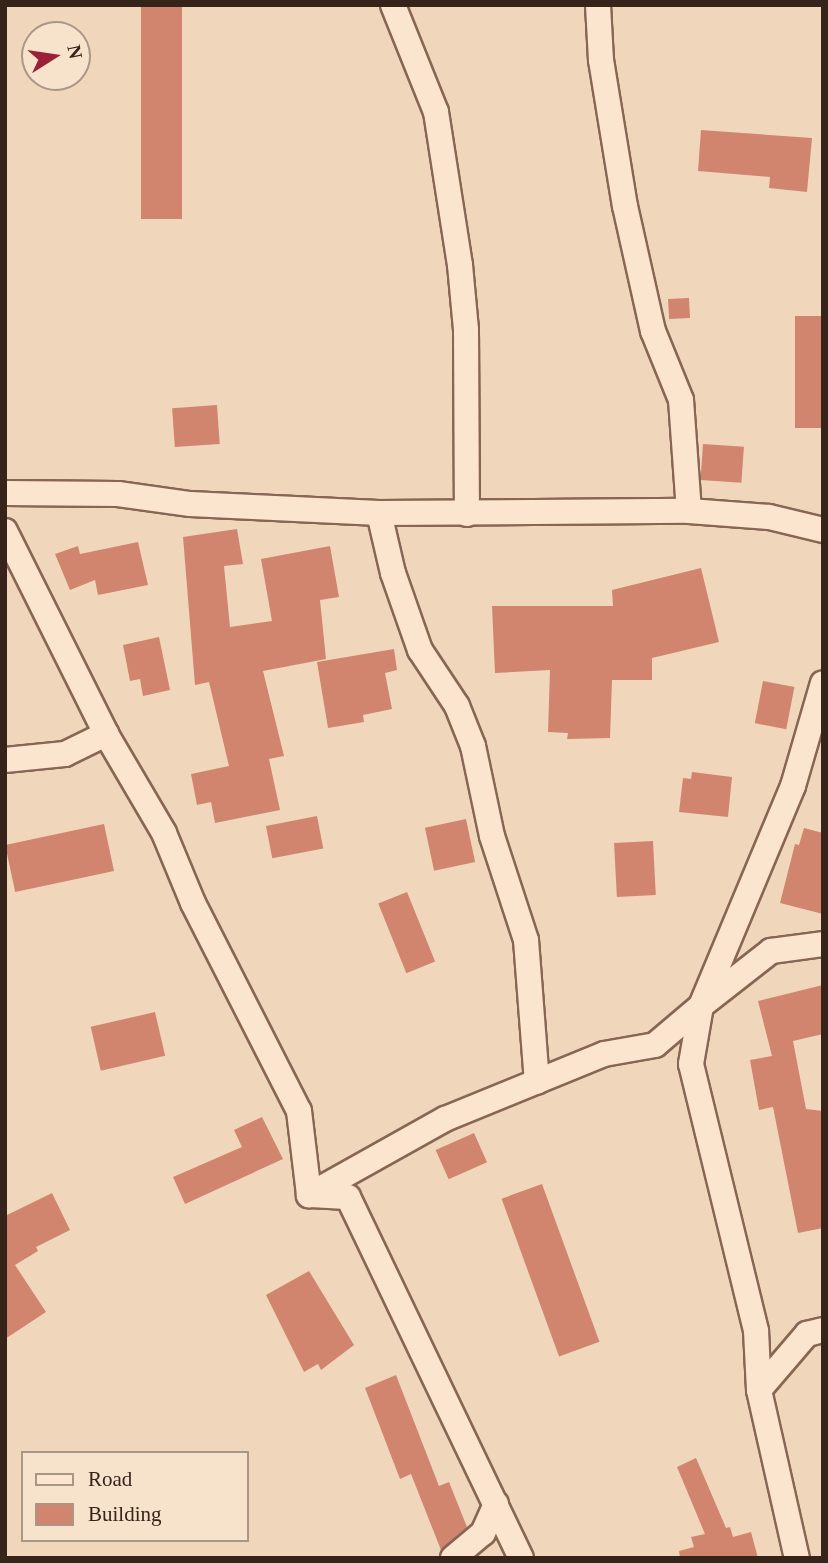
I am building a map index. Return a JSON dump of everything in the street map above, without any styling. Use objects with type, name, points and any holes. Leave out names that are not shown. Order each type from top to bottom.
[{"type":"street","points":[[393,5],[436,113],[460,265],[466,330],[467,514]]},
{"type":"street","points":[[598,5],[608,108],[631,231],[653,331],[681,400],[689,511]]},
{"type":"street","points":[[5,493],[118,494],[190,504],[379,513],[689,511],[769,517],[823,530]]},
{"type":"street","points":[[379,513],[420,650],[457,706],[473,746],[492,836],[526,940],[537,1082]]},
{"type":"street","points":[[5,531],[106,734],[135,777],[193,903],[299,1111],[309,1195]]},
{"type":"street","points":[[797,1558],[759,1390],[756,1331],[691,1064],[701,1006],[793,786],[823,683]]},
{"type":"street","points":[[5,760],[65,754],[106,734]]},
{"type":"street","points":[[309,1195],[444,1119],[604,1055],[655,1045],[771,951],[823,944]]},
{"type":"street","points":[[309,1195],[348,1198],[522,1558]]},
{"type":"street","points":[[759,1390],[807,1334],[823,1330]]},
{"type":"street","points":[[453,1558],[483,1534],[496,1504]]},
{"type":"building","points":[[141,5],[182,5],[182,219],[141,219]]},
{"type":"building","points":[[701,130],[812,138],[807,192],[769,188],[770,177],[698,171]]},
{"type":"building","points":[[689,298],[690,318],[669,319],[668,299]]},
{"type":"building","points":[[795,316],[823,316],[823,428],[795,428]]},
{"type":"building","points":[[217,405],[220,444],[175,447],[172,408]]},
{"type":"building","points":[[703,444],[744,447],[741,483],[700,480]]},
{"type":"building","points":[[237,529],[243,564],[224,566],[230,627],[272,621],[261,559],[330,546],[339,597],[320,600],[326,659],[263,671],[284,756],[269,759],[280,810],[215,823],[211,802],[197,805],[191,774],[229,766],[209,682],[195,685],[183,537]]},
{"type":"building","points":[[138,542],[148,585],[98,595],[95,580],[70,590],[55,554],[78,546],[80,554]]},
{"type":"building","points":[[701,568],[719,642],[652,658],[652,680],[612,680],[610,738],[567,739],[568,733],[548,732],[550,670],[495,673],[492,606],[613,606],[612,590]]},
{"type":"building","points":[[159,637],[170,690],[143,696],[140,679],[130,681],[123,645]]},
{"type":"building","points":[[394,649],[397,670],[385,673],[392,709],[363,715],[364,722],[328,728],[317,662]]},
{"type":"building","points":[[763,681],[794,687],[786,729],[755,723]]},
{"type":"building","points":[[692,772],[732,777],[728,817],[679,812],[683,778],[691,779]]},
{"type":"building","points":[[317,816],[323,848],[272,858],[266,826]]},
{"type":"building","points":[[466,819],[475,862],[434,871],[425,828]]},
{"type":"building","points":[[104,824],[114,871],[15,892],[5,845]]},
{"type":"building","points":[[804,828],[823,833],[823,914],[780,903],[795,844],[799,845]]},
{"type":"building","points":[[653,841],[656,895],[617,897],[614,843]]},
{"type":"building","points":[[407,892],[435,962],[406,973],[378,904]]},
{"type":"building","points":[[823,985],[823,1034],[793,1041],[806,1109],[823,1111],[823,1228],[798,1233],[773,1107],[759,1110],[750,1060],[772,1056],[758,1001]]},
{"type":"building","points":[[155,1012],[165,1056],[101,1071],[91,1027]]},
{"type":"building","points":[[262,1117],[283,1159],[185,1204],[173,1177],[242,1147],[234,1130]]},
{"type":"building","points":[[474,1133],[487,1162],[449,1179],[436,1150]]},
{"type":"building","points":[[542,1184],[599,1342],[559,1357],[502,1199]]},
{"type":"building","points":[[52,1193],[70,1230],[36,1247],[38,1251],[15,1265],[46,1312],[5,1339],[5,1216]]},
{"type":"building","points":[[309,1271],[354,1345],[321,1370],[318,1364],[304,1372],[266,1295]]},
{"type":"building","points":[[396,1375],[439,1486],[449,1482],[467,1527],[441,1550],[411,1474],[400,1479],[365,1388]]},
{"type":"building","points":[[696,1458],[726,1528],[730,1527],[733,1537],[751,1532],[758,1558],[680,1558],[679,1551],[694,1547],[691,1537],[705,1534],[677,1467]]}]
